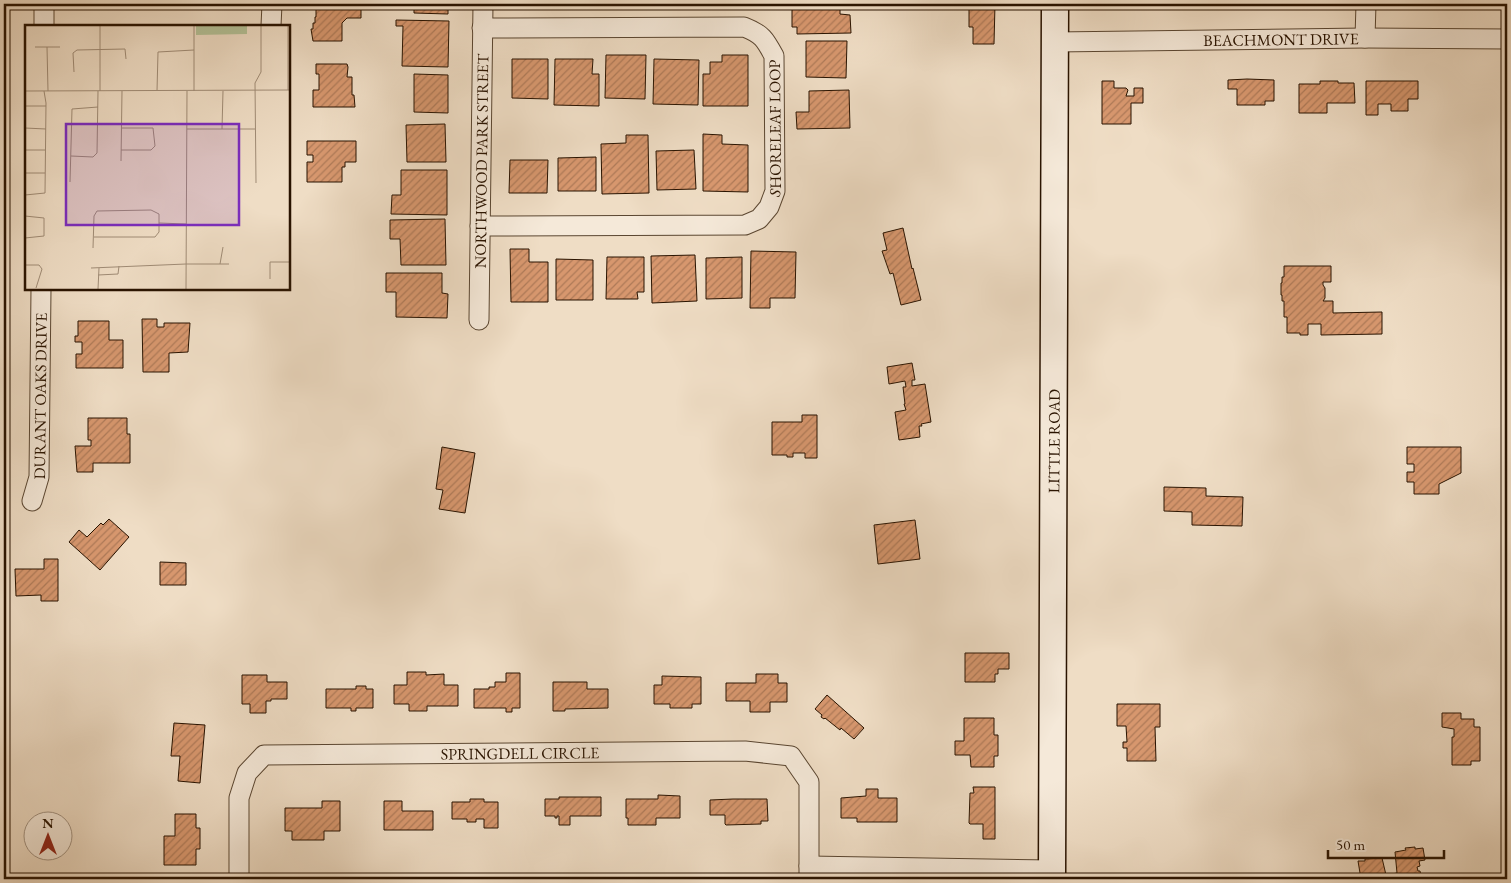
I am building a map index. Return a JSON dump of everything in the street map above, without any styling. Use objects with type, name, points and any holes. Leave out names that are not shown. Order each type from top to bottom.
[{"type":"street","points":[[44,4],[44,25]]},
{"type":"street","points":[[271,25],[272,4]]},
{"type":"street","name":"NORTHWOOD PARK STREET","points":[[479,320],[483,4]]},
{"type":"street","name":"LITTLE ROAD","points":[[1052,875],[1055,4]]},
{"type":"street","points":[[1365,38],[1366,4]]},
{"type":"street","name":"SHORELEAF LOOP","points":[[480,226],[744,225],[759,219],[769,207],[775,190],[774,56],[765,38],[757,32],[744,27],[482,28]]},
{"type":"street","name":"BEACHMONT DRIVE","points":[[1055,42],[1365,38],[1507,40]]},
{"type":"street","name":"DURANT OAKS DRIVE","points":[[32,501],[39,477],[41,290]]},
{"type":"street","name":"SPRINGDELL CIRCLE","points":[[239,879],[239,798],[246,773],[264,755],[745,751],[791,756],[809,782],[809,872],[1052,875]]},
{"type":"building","points":[[82,4],[113,4],[113,7],[82,7]]},
{"type":"building","points":[[208,4],[235,4],[235,7],[208,7]]},
{"type":"building","points":[[309,4],[361,4],[361,18],[347,18],[342,23],[342,41],[313,41],[311,29],[313,29],[313,23],[315,23],[316,7],[309,7]]},
{"type":"building","points":[[414,4],[448,4],[448,14],[414,13]]},
{"type":"building","points":[[792,4],[840,4],[840,14],[850,15],[851,33],[797,34],[797,27],[792,27]]},
{"type":"building","points":[[951,4],[995,4],[994,44],[973,44],[973,27],[969,27],[969,6],[951,6]]},
{"type":"building","points":[[1113,4],[1132,4],[1132,8],[1113,8]]},
{"type":"building","points":[[396,20],[449,21],[448,67],[402,66],[403,26],[396,26]]},
{"type":"building","points":[[806,41],[847,41],[846,78],[806,77]]},
{"type":"building","points":[[606,55],[646,55],[645,99],[605,98]]},
{"type":"building","points":[[722,55],[748,55],[748,106],[703,106],[703,74],[710,74],[710,62],[722,62]]},
{"type":"building","points":[[512,59],[548,59],[548,99],[512,98]]},
{"type":"building","points":[[555,59],[593,59],[592,74],[599,74],[599,106],[554,105]]},
{"type":"building","points":[[654,59],[699,60],[698,105],[653,104]]},
{"type":"building","points":[[316,64],[347,64],[347,77],[352,77],[352,95],[354,95],[355,107],[313,107],[313,90],[319,90],[319,74],[316,74]]},
{"type":"building","points":[[414,74],[448,75],[448,113],[414,112]]},
{"type":"building","points":[[1228,80],[1274,80],[1274,101],[1265,101],[1265,105],[1237,105],[1237,89],[1228,89]]},
{"type":"building","points":[[1102,81],[1114,81],[1114,88],[1126,88],[1128,90],[1126,96],[1134,96],[1134,88],[1143,88],[1143,103],[1131,103],[1131,124],[1102,124]]},
{"type":"building","points":[[1320,81],[1354,83],[1355,103],[1327,103],[1327,113],[1299,113],[1299,84],[1320,84]]},
{"type":"building","points":[[1366,81],[1418,81],[1418,99],[1408,99],[1408,111],[1391,111],[1391,104],[1378,104],[1378,115],[1366,115]]},
{"type":"building","points":[[849,90],[850,128],[797,129],[796,112],[809,112],[809,91]]},
{"type":"building","points":[[445,124],[446,162],[407,162],[406,125]]},
{"type":"building","points":[[703,134],[722,135],[722,144],[748,145],[748,192],[703,191]]},
{"type":"building","points":[[626,135],[648,135],[649,193],[602,194],[601,144],[626,143]]},
{"type":"building","points":[[307,141],[356,141],[356,162],[345,162],[345,167],[342,167],[342,182],[307,182],[307,162],[313,162],[313,155],[307,155]]},
{"type":"building","points":[[694,150],[696,189],[657,190],[656,151]]},
{"type":"building","points":[[596,157],[596,191],[558,191],[558,158]]},
{"type":"building","points":[[510,160],[548,160],[547,193],[509,193]]},
{"type":"building","points":[[401,170],[447,170],[447,215],[391,214],[392,195],[401,195]]},
{"type":"building","points":[[445,219],[446,265],[401,265],[400,239],[390,239],[390,220]]},
{"type":"building","points":[[903,228],[921,300],[901,305],[893,273],[890,274],[882,251],[887,250],[883,233]]},
{"type":"building","points":[[510,249],[529,249],[529,262],[548,262],[548,302],[511,302]]},
{"type":"building","points":[[751,251],[796,252],[795,298],[770,298],[770,308],[750,308]]},
{"type":"building","points":[[695,255],[697,301],[652,303],[651,256]]},
{"type":"building","points":[[607,257],[644,257],[644,292],[637,292],[638,299],[606,299]]},
{"type":"building","points":[[742,257],[742,298],[706,299],[706,258]]},
{"type":"building","points":[[556,259],[593,260],[593,300],[556,300]]},
{"type":"building","points":[[1284,266],[1331,266],[1331,282],[1323,282],[1325,298],[1323,301],[1333,301],[1333,313],[1382,312],[1382,334],[1321,335],[1321,324],[1308,324],[1308,335],[1287,333],[1287,317],[1284,317],[1284,301],[1282,301],[1281,295]]},
{"type":"building","points":[[386,273],[442,273],[442,293],[448,294],[447,318],[396,317],[396,292],[386,292]]},
{"type":"building","points":[[142,319],[157,319],[157,327],[164,327],[164,323],[190,323],[188,352],[169,353],[169,372],[143,372]]},
{"type":"building","points":[[78,321],[109,321],[109,340],[123,340],[123,368],[76,368],[76,354],[82,354],[82,342],[75,342],[75,336],[78,336]]},
{"type":"building","points":[[912,363],[915,380],[912,380],[912,386],[925,384],[931,422],[919,426],[920,437],[899,440],[895,412],[906,410],[903,387],[906,387],[905,381],[889,384],[887,367]]},
{"type":"building","points":[[802,415],[817,415],[817,458],[805,458],[805,453],[793,453],[793,457],[772,455],[772,422],[802,422]]},
{"type":"building","points":[[88,418],[127,418],[127,434],[130,434],[130,463],[93,463],[93,472],[77,472],[75,446],[91,446],[91,440],[88,440]]},
{"type":"building","points":[[442,447],[475,453],[465,513],[439,509],[443,490],[436,489]]},
{"type":"building","points":[[1407,447],[1461,447],[1461,473],[1439,484],[1439,494],[1414,494],[1414,482],[1407,482],[1407,472],[1414,472],[1414,464],[1407,464]]},
{"type":"building","points":[[1164,487],[1206,488],[1206,496],[1243,497],[1242,526],[1192,525],[1192,512],[1164,511]]},
{"type":"building","points":[[109,519],[129,537],[100,570],[69,542],[79,530],[87,537],[101,523],[103,525]]},
{"type":"building","points":[[915,520],[920,559],[878,564],[874,525]]},
{"type":"building","points":[[44,559],[58,559],[58,601],[41,601],[41,595],[16,596],[15,569],[44,569]]},
{"type":"building","points":[[160,562],[186,563],[186,585],[160,585]]},
{"type":"building","points":[[965,653],[1009,653],[1009,669],[998,669],[998,674],[995,674],[995,682],[965,682]]},
{"type":"building","points":[[407,672],[426,672],[426,675],[444,674],[444,685],[458,685],[458,706],[427,706],[427,711],[409,711],[409,704],[394,704],[394,685],[407,685]]},
{"type":"building","points":[[506,673],[520,673],[520,708],[512,708],[512,712],[506,712],[506,708],[474,708],[474,689],[489,689],[489,687],[495,687],[495,682],[506,682]]},
{"type":"building","points":[[756,674],[778,674],[778,683],[787,683],[787,702],[770,702],[770,712],[750,712],[750,701],[726,701],[726,683],[756,683]]},
{"type":"building","points":[[242,675],[267,675],[267,682],[287,682],[287,699],[271,699],[271,701],[266,701],[266,713],[250,713],[250,704],[242,704]]},
{"type":"building","points":[[662,676],[701,677],[701,704],[692,704],[692,708],[670,708],[670,704],[654,704],[654,685],[662,685]]},
{"type":"building","points":[[553,682],[587,682],[587,689],[608,689],[608,708],[553,711]]},
{"type":"building","points":[[356,686],[366,686],[366,689],[373,689],[373,708],[356,708],[356,711],[351,711],[351,708],[326,708],[326,689],[356,689]]},
{"type":"building","points":[[827,695],[864,728],[854,739],[841,728],[840,730],[821,717],[822,715],[815,709]]},
{"type":"building","points":[[1117,704],[1160,704],[1160,727],[1155,727],[1156,761],[1127,761],[1127,748],[1123,748],[1123,742],[1127,742],[1126,726],[1117,726]]},
{"type":"building","points":[[1442,713],[1461,713],[1461,719],[1474,719],[1474,727],[1480,727],[1480,761],[1471,761],[1471,765],[1452,765],[1452,737],[1454,737],[1454,729],[1442,727]]},
{"type":"building","points":[[964,718],[994,718],[994,735],[998,735],[998,756],[994,756],[994,767],[971,767],[970,755],[955,755],[955,741],[964,741]]},
{"type":"building","points":[[174,723],[205,725],[200,783],[178,781],[180,756],[171,756]]},
{"type":"building","points":[[973,787],[995,787],[995,839],[983,839],[983,824],[969,823],[970,793],[974,793]]},
{"type":"building","points":[[866,789],[878,789],[878,798],[897,798],[897,822],[857,822],[857,818],[841,818],[841,798],[866,796]]},
{"type":"building","points":[[658,795],[680,796],[680,818],[656,818],[656,825],[628,825],[626,799],[658,799]]},
{"type":"building","points":[[559,797],[601,797],[601,816],[570,816],[570,825],[559,825],[559,816],[555,818],[555,816],[545,816],[545,799],[559,799]]},
{"type":"building","points":[[470,799],[498,802],[498,828],[484,828],[484,819],[476,819],[476,822],[467,822],[467,819],[452,819],[452,802],[470,802]]},
{"type":"building","points":[[767,799],[768,821],[761,821],[761,824],[726,825],[725,815],[710,815],[710,800]]},
{"type":"building","points":[[322,801],[340,801],[340,831],[324,831],[324,840],[292,840],[292,831],[285,831],[285,808],[322,808]]},
{"type":"building","points":[[384,801],[402,801],[402,811],[433,811],[433,830],[384,830]]},
{"type":"building","points":[[175,814],[196,814],[196,828],[200,828],[200,849],[196,849],[196,865],[164,865],[164,836],[175,836]]},
{"type":"building","points":[[1415,847],[1415,849],[1423,848],[1425,860],[1419,861],[1420,866],[1417,867],[1421,876],[1426,875],[1426,879],[1361,879],[1358,861],[1382,858],[1386,875],[1397,873],[1395,852]]},
{"type":"building","points":[[1118,874],[1136,874],[1136,879],[1118,879]]}]
